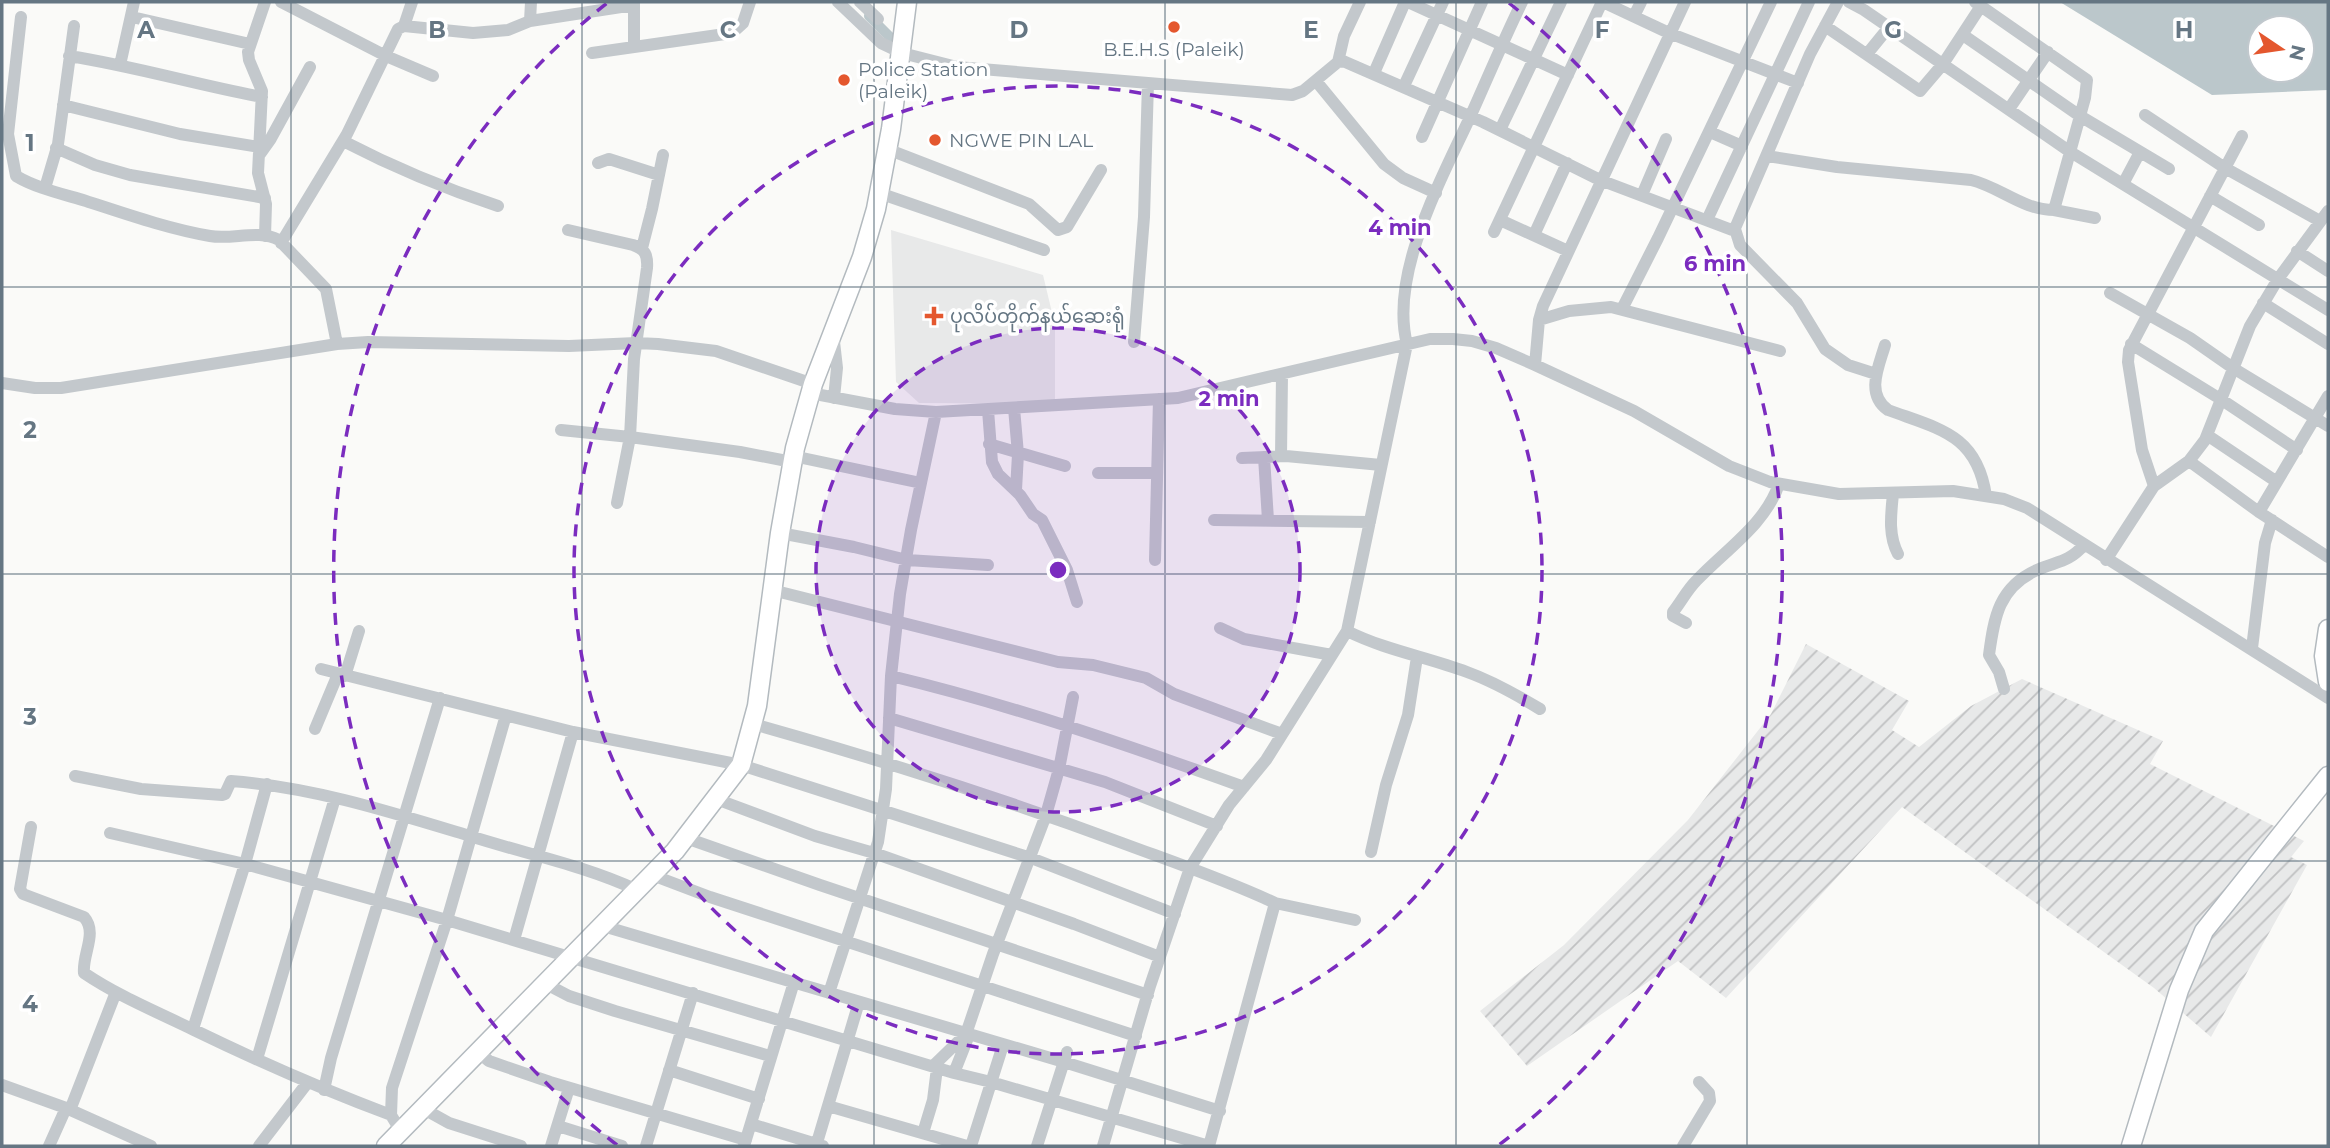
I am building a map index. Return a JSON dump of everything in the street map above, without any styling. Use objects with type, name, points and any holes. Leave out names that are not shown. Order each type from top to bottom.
[{"type":"street","points":[[120,65],[134,2]]},
{"type":"street","points":[[265,2],[250,44],[249,60],[261,85],[258,173],[265,198],[265,236]]},
{"type":"street","points":[[281,2],[386,56],[433,76]]},
{"type":"street","points":[[404,26],[412,2]]},
{"type":"street","points":[[530,21],[531,2]]},
{"type":"street","points":[[592,53],[732,33],[743,23],[750,2]]},
{"type":"street","points":[[838,2],[881,43],[902,53],[957,67],[1292,95],[1303,91],[1338,62],[1343,61],[1500,130],[1600,180],[1735,229]]},
{"type":"street","points":[[860,2],[878,19]]},
{"type":"street","points":[[1338,62],[1344,36],[1360,2]]},
{"type":"street","points":[[1374,73],[1407,2],[1567,75]]},
{"type":"street","points":[[1404,86],[1443,2]]},
{"type":"street","points":[[1422,138],[1482,2]]},
{"type":"street","points":[[1103,1146],[1148,995],[1190,868],[1244,786],[1266,760],[1347,631],[1408,344],[1403,326],[1408,272],[1436,192],[1522,2]]},
{"type":"street","points":[[1500,130],[1561,2]]},
{"type":"street","points":[[1568,251],[1534,235],[1497,226],[1602,2],[1669,33],[1797,83]]},
{"type":"street","points":[[1634,16],[1641,2]]},
{"type":"street","points":[[1535,365],[1539,320],[1600,180],[1685,2]]},
{"type":"street","points":[[1622,309],[1771,2]]},
{"type":"street","points":[[1707,220],[1809,2]]},
{"type":"street","points":[[1838,2],[1797,83],[1735,229],[1741,245],[1797,303],[1825,349],[1848,365],[1876,374]]},
{"type":"street","points":[[1849,2],[2069,150],[2328,310]]},
{"type":"street","points":[[281,243],[342,141],[398,29],[404,26],[466,34],[509,30],[530,21],[634,3],[634,47]]},
{"type":"street","points":[[396,1123],[422,1108],[603,926],[686,838],[741,765],[753,724],[793,459],[812,389],[862,257],[879,193],[902,53],[906,3]]},
{"type":"street","points":[[1825,26],[1920,91],[1943,64],[1978,4],[2088,82],[2053,210]]},
{"type":"street","points":[[21,17],[8,134],[16,176],[121,212],[210,236],[272,237],[326,289],[337,344]]},
{"type":"street","points":[[132,17],[250,44]]},
{"type":"street","points":[[45,188],[56,148],[74,26]]},
{"type":"street","points":[[1867,54],[1889,27]]},
{"type":"street","points":[[1962,35],[2080,116],[2169,169]]},
{"type":"street","points":[[2009,109],[2048,52]]},
{"type":"street","points":[[68,56],[262,97]]},
{"type":"street","points":[[259,151],[270,140],[310,67]]},
{"type":"street","points":[[1316,81],[1384,164],[1403,178],[1436,192]]},
{"type":"street","points":[[1134,342],[1144,229],[1148,83]]},
{"type":"street","points":[[63,105],[259,151]]},
{"type":"street","points":[[2106,560],[2154,486],[2189,461],[2207,435],[2250,326],[2297,251],[2323,222],[2225,168],[2145,115]]},
{"type":"street","points":[[1710,132],[1742,146]]},
{"type":"street","points":[[2154,486],[2142,450],[2128,362],[2130,344],[2242,136]]},
{"type":"street","points":[[1642,195],[1666,139]]},
{"type":"street","points":[[342,141],[404,172],[498,206]]},
{"type":"street","points":[[56,148],[95,165],[130,175],[265,198]]},
{"type":"street","points":[[887,149],[1029,204],[1058,230],[1067,227],[1101,170]]},
{"type":"street","points":[[2123,184],[2140,152]]},
{"type":"street","points":[[642,248],[663,155]]},
{"type":"street","points":[[1767,156],[1849,168],[1971,180],[1983,183],[2036,209],[2095,218]]},
{"type":"street","points":[[598,163],[609,159],[659,175]]},
{"type":"street","points":[[1534,235],[1567,163]]},
{"type":"street","points":[[879,193],[1044,250]]},
{"type":"street","points":[[2210,196],[2259,225]]},
{"type":"street","points":[[568,230],[642,248],[646,254],[647,268],[636,343],[630,437],[617,503]]},
{"type":"street","points":[[2297,251],[2328,271]]},
{"type":"street","points":[[2110,293],[2189,338],[2328,426]]},
{"type":"street","points":[[2263,303],[2328,344]]},
{"type":"street","points":[[1539,320],[1569,311],[1596,307],[1622,309],[1780,351]]},
{"type":"street","points":[[833,333],[837,368],[834,398]]},
{"type":"street","points":[[2,383],[35,388],[61,388],[337,344],[368,342],[569,346],[636,343],[716,351],[834,398],[895,409],[936,412],[1194,396],[1430,339],[1453,338],[1496,348],[1535,365],[1634,411],[1729,466],[1779,484],[1839,494],[1927,491],[1986,496],[2004,499],[2027,508],[2328,698]]},
{"type":"street","points":[[2130,344],[2297,450]]},
{"type":"street","points":[[1885,345],[1874,385],[1884,407],[1945,431],[1966,446],[1984,480],[1986,496]]},
{"type":"street","points":[[1281,456],[1282,375]]},
{"type":"street","points":[[2259,512],[2328,396]]},
{"type":"street","points":[[1155,560],[1159,399]]},
{"type":"street","points":[[1014,408],[1018,454],[1016,490]]},
{"type":"street","points":[[988,410],[992,462],[998,474],[1016,490],[1026,507],[1042,520],[1067,570],[1077,601]]},
{"type":"street","points":[[829,993],[874,853],[883,809],[897,623],[936,412]]},
{"type":"street","points":[[561,430],[793,459],[921,483]]},
{"type":"street","points":[[2207,435],[2277,482]]},
{"type":"street","points":[[989,444],[1065,466]]},
{"type":"street","points":[[1242,458],[1281,456],[1381,465]]},
{"type":"street","points":[[1264,457],[1268,520]]},
{"type":"street","points":[[2189,461],[2259,512],[2328,556]]},
{"type":"street","points":[[1098,473],[1156,473]]},
{"type":"street","points":[[1686,623],[1674,616],[1673,612],[1694,582],[1757,521],[1773,500],[1779,484]]},
{"type":"street","points":[[1893,494],[1891,532],[1898,554]]},
{"type":"street","points":[[1214,520],[1370,522]]},
{"type":"street","points":[[2252,648],[2265,543],[2272,520]]},
{"type":"street","points":[[780,533],[907,559],[988,565]]},
{"type":"street","points":[[2004,689],[1999,671],[1989,655],[2000,602],[2019,581],[2037,570],[2075,556],[2084,545]]},
{"type":"street","points":[[772,590],[1058,662],[1093,665],[1146,678],[1167,691],[1208,708],[1282,734]]},
{"type":"street","points":[[1220,628],[1244,639],[1332,655]]},
{"type":"street","points":[[2328,629],[2325,662],[2328,681]]},
{"type":"street","points":[[315,729],[342,675],[359,631]]},
{"type":"street","points":[[1347,631],[1467,672],[1516,694],[1540,709]]},
{"type":"street","points":[[1371,852],[1386,785],[1408,715],[1417,657]]},
{"type":"street","points":[[321,669],[573,732],[741,765],[1031,858],[1175,914]]},
{"type":"street","points":[[891,676],[977,697],[1067,725],[1244,786]]},
{"type":"street","points":[[954,1073],[982,986],[1046,815],[1059,769],[1073,697]]},
{"type":"street","points":[[324,1090],[331,1058],[440,698]]},
{"type":"street","points":[[386,1146],[396,1123],[392,1088],[447,920],[506,715]]},
{"type":"street","points":[[890,718],[1135,793],[1217,826]]},
{"type":"street","points":[[753,724],[888,763],[1046,815],[1190,868],[1275,903],[1355,920]]},
{"type":"street","points":[[514,940],[573,732]]},
{"type":"street","points":[[75,776],[141,789],[222,795],[226,794],[231,781],[267,784],[404,815],[471,837],[576,865],[637,890]]},
{"type":"street","points":[[2131,1146],[2179,990],[2204,931],[2328,776]]},
{"type":"street","points":[[193,1029],[267,784]]},
{"type":"street","points":[[257,1059],[335,798]]},
{"type":"street","points":[[716,799],[1160,957]]},
{"type":"street","points":[[32,827],[20,889],[23,894],[84,917],[91,927],[83,973],[193,1029],[396,1123]]},
{"type":"street","points":[[110,833],[245,864],[447,920],[991,1082],[1111,1119],[1172,1142],[1209,1146],[1275,903]]},
{"type":"street","points":[[686,838],[1148,995]]},
{"type":"street","points":[[652,875],[710,897],[1136,1036]]},
{"type":"street","points":[[603,926],[1003,1045],[1066,1057],[1123,1081],[1220,1111]]},
{"type":"street","points":[[478,1052],[489,1061],[745,1143],[794,982]]},
{"type":"street","points":[[546,984],[569,996],[770,1056]]},
{"type":"street","points":[[49,1146],[68,1109],[116,992]]},
{"type":"street","points":[[646,1146],[693,993]]},
{"type":"street","points":[[751,1124],[819,1146],[859,1002]]},
{"type":"street","points":[[923,1133],[933,1100],[935,1067],[968,1034]]},
{"type":"street","points":[[828,1106],[969,1146],[1003,1045]]},
{"type":"street","points":[[1037,1146],[1066,1057]]},
{"type":"street","points":[[669,1070],[759,1098]]},
{"type":"street","points":[[259,1146],[308,1082]]},
{"type":"street","points":[[1683,1146],[1710,1101],[1709,1093],[1699,1082]]},
{"type":"street","points":[[2,1085],[68,1109],[127,1142],[151,1146]]},
{"type":"street","points":[[551,1146],[569,1088]]},
{"type":"street","points":[[422,1108],[449,1123],[521,1146]]},
{"type":"street","points":[[558,1126],[622,1146]]},
{"type":"shaded area","points":[[2060,2],[2328,2],[2328,90],[2212,95]]},
{"type":"shaded area","points":[[891,230],[1043,275],[1055,325],[1055,404],[919,403],[896,382]]},
{"type":"shaded area","points":[[1806,644],[1909,701],[1892,730],[1919,747],[1971,706],[2022,679],[2163,741],[2150,764],[2304,841],[2291,857],[2307,865],[2211,1037],[2154,988],[1902,807],[1726,998],[1678,961],[1527,1066],[1480,1011],[1564,945],[1688,820],[1771,714]]},
{"type":"waterway","points":[[869,16],[891,38]]},
{"type":"place","name":"B.E.H.S (Paleik)","points":[[1174,27]]},
{"type":"place","name":"Police Station (Paleik)","points":[[844,80]]},
{"type":"place","name":"NGWE PIN LAL","points":[[935,140]]},
{"type":"place","name":"ပုလိပ်တိုက်နယ်ဆေးရုံ","points":[[934,316]]}]
